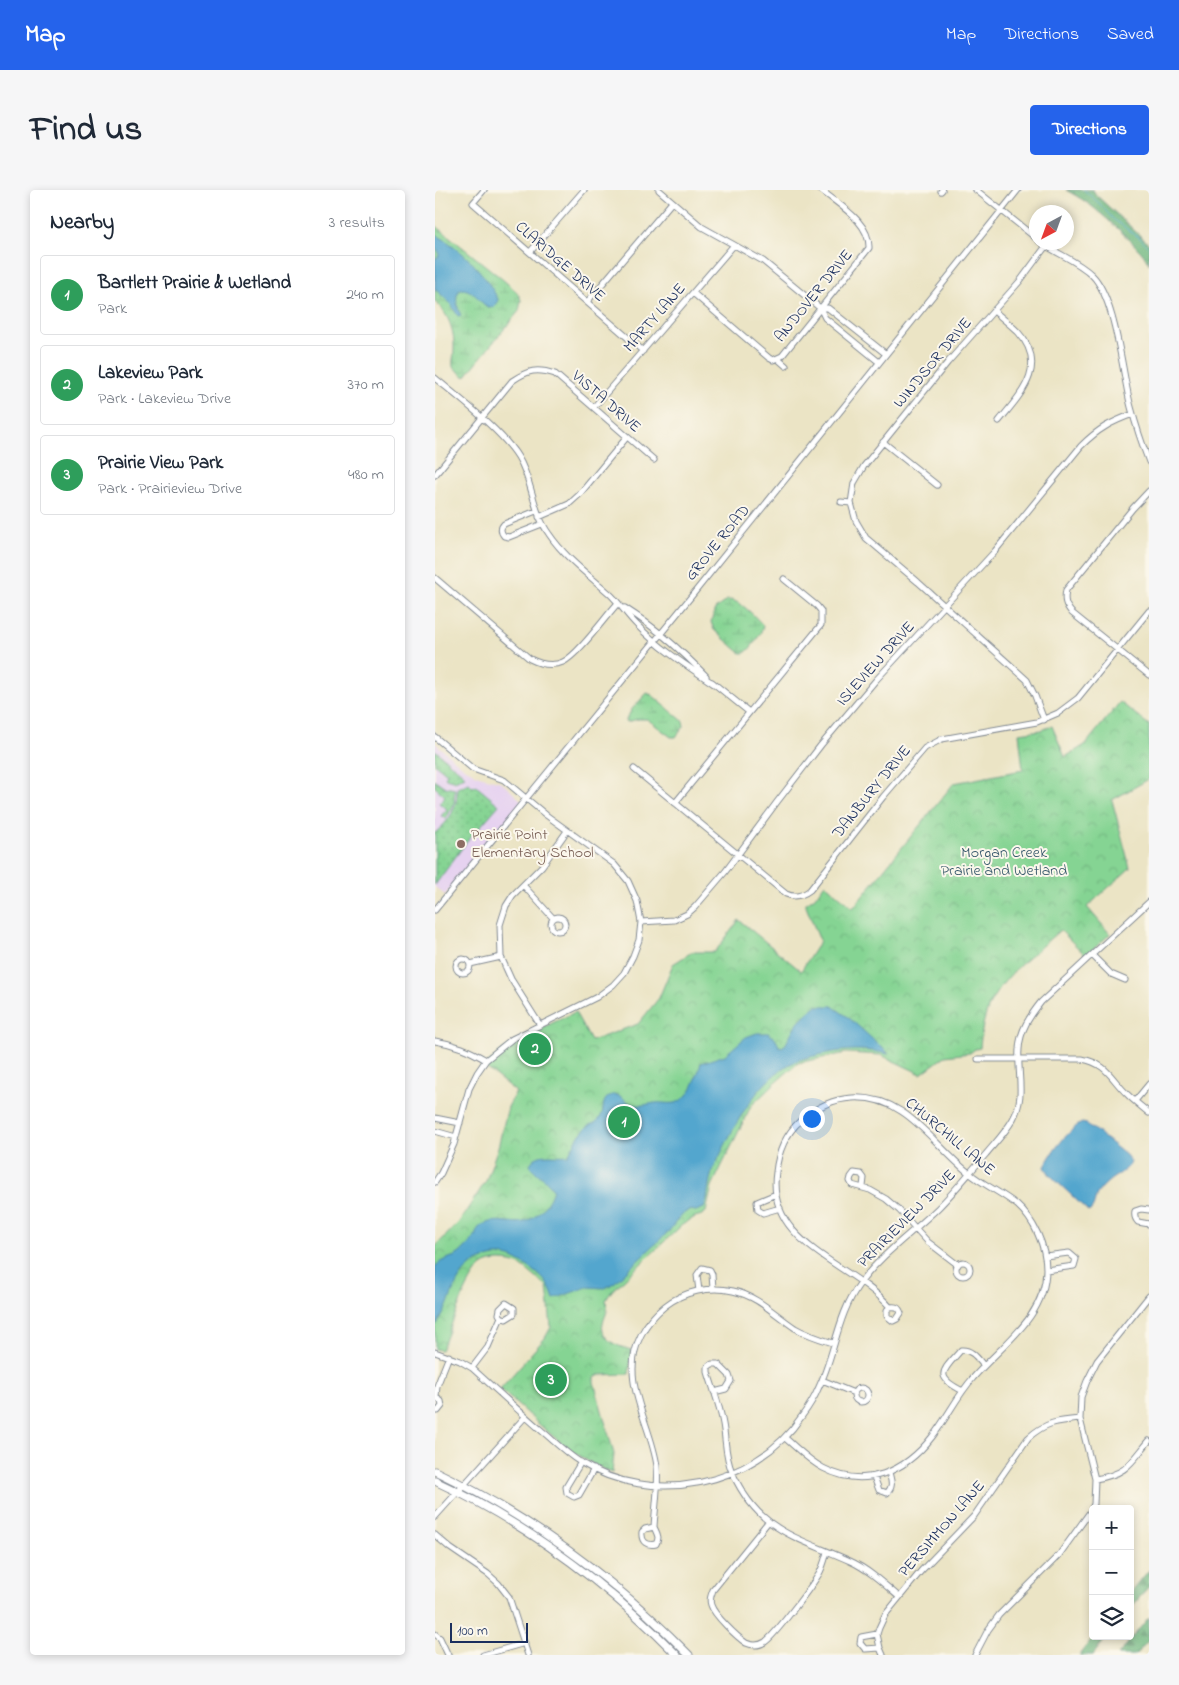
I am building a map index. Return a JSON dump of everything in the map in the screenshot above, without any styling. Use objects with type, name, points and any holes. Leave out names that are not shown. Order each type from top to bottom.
[{"type":"main road","points":[[435,1471],[464,1485],[535,1526],[581,1559],[635,1603],[689,1655]]},
{"type":"main road","points":[[435,1481],[525,1532],[571,1562],[630,1609],[677,1655]]},
{"type":"street","name":"CLARIDGE DRIVE","points":[[484,190],[473,203],[643,351]]},
{"type":"street","points":[[530,252],[583,190]]},
{"type":"street","points":[[659,190],[702,227],[763,261],[820,308],[825,318],[879,362]]},
{"type":"street","name":"ANDOVER DRIVE","points":[[693,293],[769,358],[778,359],[782,356],[869,248],[869,238],[863,225],[821,190]]},
{"type":"street","points":[[976,190],[1029,233]]},
{"type":"street","name":"GROVE ROAD","points":[[435,910],[527,799],[1019,190]]},
{"type":"street","points":[[587,302],[673,202]]},
{"type":"street","name":"MARTY LANE","points":[[594,407],[734,245]]},
{"type":"street","name":"WINDSOR DRIVE","points":[[1043,250],[994,311],[948,362],[857,475],[851,503],[856,521],[865,538],[945,606],[1027,680],[1044,720]]},
{"type":"street","points":[[1053,250],[1086,270],[1093,276],[1105,293],[1133,414],[1149,462]]},
{"type":"street","points":[[820,308],[828,308],[886,354]]},
{"type":"street","points":[[994,311],[1018,332],[1026,343],[1031,358],[1031,372],[1027,386],[999,421]]},
{"type":"street","points":[[778,359],[786,366]]},
{"type":"street","name":"VISTA DRIVE","points":[[435,474],[513,381],[521,375],[543,370],[555,374],[654,460]]},
{"type":"street","points":[[435,378],[505,440],[517,456],[526,473],[542,524],[558,547],[620,605],[635,624],[681,662],[714,684],[749,712]]},
{"type":"street","name":"ISLEVIEW DRIVE","points":[[641,922],[674,920],[687,914],[695,907],[739,855],[823,742],[876,680],[995,551],[1081,446],[1095,432],[1113,421],[1133,414]]},
{"type":"street","points":[[539,517],[569,504],[579,495],[627,437]]},
{"type":"street","points":[[883,442],[937,485]]},
{"type":"street","points":[[1149,491],[1066,590],[1064,599],[1067,608],[1149,676]]},
{"type":"street","points":[[841,502],[851,503]]},
{"type":"street","points":[[537,511],[504,524],[501,527],[501,532],[504,536],[509,537],[542,524]]},
{"type":"street","points":[[435,578],[530,659],[540,664],[551,665],[563,662],[573,655],[620,605]]},
{"type":"street","points":[[675,803],[821,624],[821,611],[817,606],[784,579]]},
{"type":"street","points":[[620,605],[640,618],[685,655],[714,684]]},
{"type":"street","name":"DANBURY DRIVE","points":[[634,769],[786,894],[802,896],[810,890],[925,748],[942,739],[1044,720],[1058,713],[1078,698],[1149,611]]},
{"type":"street","points":[[435,738],[473,769],[504,780],[567,831],[614,864],[629,881],[637,901],[641,922],[639,940],[633,956],[624,973],[613,985],[597,997],[512,1039],[486,1060],[469,1089],[450,1155],[435,1182]]},
{"type":"street","points":[[540,1025],[511,979],[501,957],[499,934],[503,914],[513,895],[542,866],[567,831]]},
{"type":"street","points":[[523,885],[553,918]]},
{"type":"street","name":"PRAIRIEVIEW DRIVE","points":[[435,1352],[449,1356],[472,1368],[525,1417],[581,1462],[594,1469],[628,1481],[657,1486],[685,1486],[702,1483],[733,1473],[767,1453],[785,1438],[802,1416],[822,1380],[842,1317],[861,1282],[891,1248],[944,1202],[1008,1128],[1017,1110],[1021,1092],[1019,1044],[1023,1029],[1031,1014],[1041,1002],[1149,902]]},
{"type":"street","points":[[1092,955],[1111,974],[1125,980]]},
{"type":"street","points":[[470,964],[501,957]]},
{"type":"street","points":[[435,1041],[468,1049],[486,1060]]},
{"type":"street","points":[[978,1059],[1082,1059],[1093,1061],[1110,1072],[1126,1094],[1149,1113]]},
{"type":"street","points":[[1135,1101],[1149,1084]]},
{"type":"street","name":"CHURCHILL LANE","points":[[785,1438],[812,1462],[832,1472],[857,1478],[874,1477],[906,1464],[921,1451],[945,1420],[963,1391],[1006,1346],[1032,1315],[1040,1298],[1046,1270],[1045,1256],[1039,1237],[1033,1225],[1019,1208],[969,1174],[916,1122],[901,1110],[882,1101],[862,1098],[842,1099],[825,1104],[808,1114],[796,1125],[785,1141],[777,1161],[775,1176],[776,1194],[780,1208],[799,1238],[881,1296],[890,1307]]},
{"type":"street","points":[[435,1118],[460,1124]]},
{"type":"street","points":[[435,1131],[456,1137]]},
{"type":"street","points":[[863,1187],[886,1199],[899,1210],[931,1245],[958,1265]]},
{"type":"street","points":[[776,1194],[761,1199],[757,1202],[756,1206],[758,1210],[763,1212],[780,1208]]},
{"type":"street","points":[[1149,1210],[1135,1211],[1134,1215],[1138,1222],[1149,1224]]},
{"type":"street","points":[[1045,1256],[1069,1253],[1076,1259],[1074,1266],[1069,1268],[1046,1270]]},
{"type":"street","points":[[699,1291],[697,1275],[702,1268],[710,1270],[713,1289]]},
{"type":"street","points":[[654,1527],[657,1466],[635,1391],[632,1373],[633,1357],[636,1348],[645,1329],[659,1310],[683,1296],[699,1291],[713,1289],[734,1291],[753,1298],[795,1328],[833,1343]]},
{"type":"street","points":[[975,1655],[988,1630],[999,1615],[1059,1555],[1094,1504],[1095,1479],[1080,1419],[1081,1397],[1097,1361],[1149,1296]]},
{"type":"street","points":[[472,1368],[488,1347],[501,1317]]},
{"type":"street","points":[[963,1391],[947,1382],[943,1376],[944,1370],[961,1350],[972,1352],[985,1366]]},
{"type":"street","points":[[435,1411],[438,1411],[442,1406],[441,1401],[435,1397],[437,1386],[449,1356]]},
{"type":"street","points":[[714,1392],[727,1389],[731,1381],[729,1375],[717,1364],[712,1364],[708,1367],[707,1372],[723,1423],[727,1455],[733,1473],[747,1498],[768,1522],[785,1534],[851,1561],[863,1568],[899,1597]]},
{"type":"street","points":[[822,1380],[854,1392]]},
{"type":"street","points":[[435,1517],[525,1417]]},
{"type":"street","name":"PERSIMMON LANE","points":[[877,1634],[885,1616],[899,1597],[921,1571],[975,1516],[1028,1438],[1038,1428],[1052,1422],[1080,1419]]},
{"type":"street","points":[[1095,1479],[1115,1475],[1125,1469],[1149,1441]]},
{"type":"street","points":[[581,1462],[566,1487],[567,1493],[570,1496],[579,1495],[594,1469]]},
{"type":"street","points":[[874,1477],[879,1490],[887,1493],[891,1490],[892,1484],[889,1472]]},
{"type":"street","points":[[768,1522],[713,1590],[710,1598],[714,1611],[746,1643],[751,1645],[760,1644],[771,1636],[820,1572],[827,1552]]},
{"type":"street","points":[[435,1534],[497,1583],[509,1597],[528,1655]]},
{"type":"street","points":[[435,1634],[440,1638],[448,1655]]},
{"type":"street","points":[[880,1648],[865,1649],[859,1643],[861,1637],[877,1634],[883,1655]]},
{"type":"street","points":[[483,1655],[525,1643]]},
{"type":"shaded area","name":"Prairie Point Elementary School","points":[[435,743],[463,767],[479,776],[501,782],[522,801],[445,895],[435,887]]},
{"type":"green space","points":[[1066,190],[1093,190],[1096,195],[1149,244],[1149,264],[1131,241],[1111,222],[1086,202]]},
{"type":"green space","points":[[435,225],[501,278],[517,292],[521,300],[519,311],[465,377],[453,367],[454,343],[452,330],[444,312],[435,302]]},
{"type":"green space","points":[[727,600],[732,600],[742,605],[763,625],[757,639],[745,653],[738,651],[714,630],[711,622],[715,609]]},
{"type":"green space","points":[[647,693],[683,721],[684,726],[676,737],[671,737],[647,719],[627,722],[626,720],[632,709]]},
{"type":"green space","name":"Morgan Creek Prairie and Wetland","points":[[1120,702],[1149,725],[1149,779],[1112,800],[1130,868],[1087,907],[1110,934],[1086,956],[1060,930],[1020,965],[1002,985],[987,1011],[980,1048],[970,1053],[945,1056],[921,1074],[881,1055],[846,1053],[798,1063],[751,1106],[712,1186],[706,1212],[682,1225],[611,1292],[606,1300],[607,1310],[603,1323],[604,1334],[616,1345],[632,1350],[629,1374],[598,1375],[594,1377],[614,1454],[612,1473],[566,1447],[500,1389],[545,1338],[551,1327],[547,1287],[520,1265],[501,1261],[490,1262],[482,1266],[470,1282],[441,1350],[435,1349],[435,1247],[459,1222],[486,1181],[498,1147],[508,1107],[516,1092],[485,1067],[494,1058],[504,1049],[527,1035],[575,1012],[591,1041],[638,1024],[659,998],[673,964],[692,952],[715,952],[739,920],[801,971],[820,941],[805,904],[815,897],[825,884],[853,908],[954,783],[1023,770],[1019,733],[1042,730],[1052,726],[1065,757],[1085,745]]},
{"type":"green space","points":[[435,750],[465,776],[455,781],[446,778],[447,774],[435,764]]},
{"type":"green space","points":[[435,780],[445,787],[455,789],[454,804],[446,819],[441,816],[447,809],[439,803],[445,796],[435,787]]},
{"type":"green space","points":[[469,783],[473,787],[475,785],[499,805],[465,844],[435,885],[435,833],[452,814],[456,802],[457,788]]},
{"type":"green space","points":[[1149,1570],[1149,1586],[1134,1604],[1134,1588]]},
{"type":"green space","points":[[1149,1617],[1149,1640],[1135,1655],[1118,1655],[1130,1640],[1134,1640],[1134,1635]]},
{"type":"green space","points":[[1091,1640],[1105,1640],[1093,1655],[1079,1655]]},
{"type":"water","points":[[435,234],[463,254],[479,271],[498,299],[495,306],[488,308],[472,293],[465,289],[460,289],[457,295],[457,302],[461,316],[458,316],[450,303],[435,289],[435,259],[439,256],[439,252],[435,248]]},
{"type":"water","points":[[816,1006],[832,1006],[848,1017],[889,1054],[862,1050],[836,1051],[801,1059],[781,1069],[757,1093],[737,1122],[712,1173],[704,1208],[696,1211],[689,1210],[681,1215],[669,1231],[613,1284],[605,1288],[587,1287],[554,1299],[546,1282],[528,1267],[507,1256],[490,1257],[467,1268],[455,1286],[442,1317],[435,1327],[435,1267],[441,1261],[461,1252],[473,1240],[482,1225],[499,1221],[514,1223],[529,1220],[543,1209],[552,1194],[553,1189],[530,1165],[533,1160],[546,1155],[568,1155],[582,1132],[600,1118],[606,1099],[612,1095],[618,1095],[632,1104],[638,1105],[678,1102],[690,1090],[701,1063],[725,1055],[746,1037],[757,1033],[768,1033],[782,1047],[786,1044],[798,1023]]},
{"type":"water","points":[[1082,1123],[1087,1124],[1126,1155],[1131,1162],[1127,1168],[1101,1189],[1089,1212],[1050,1175],[1045,1167],[1061,1142],[1072,1130]]},
{"type":"waterway","points":[[1084,190],[1113,219],[1140,238],[1149,248]]},
{"type":"place","name":"Prairie Point Elementary School","points":[[461,844]]},
{"type":"place","name":"Lakeview Park","points":[[535,1049]]},
{"type":"place","name":"Bartlett Prairie & Wetland","points":[[624,1122]]},
{"type":"place","name":"Prairie View Park","points":[[551,1380]]}]
